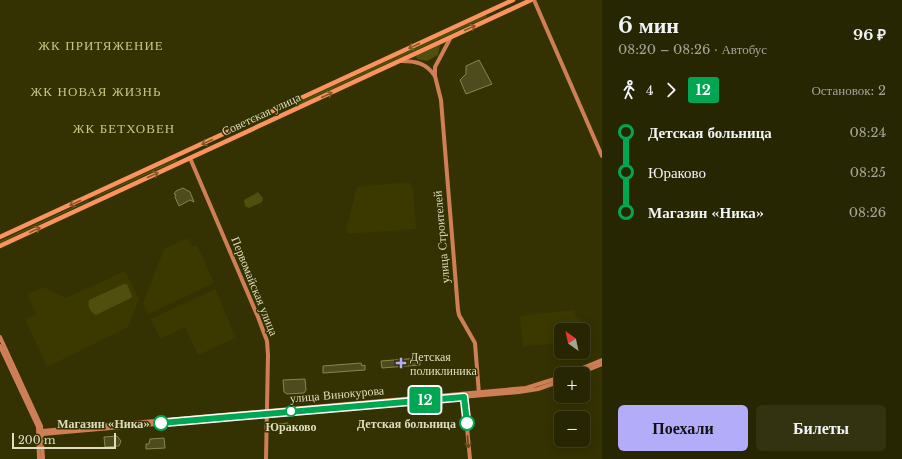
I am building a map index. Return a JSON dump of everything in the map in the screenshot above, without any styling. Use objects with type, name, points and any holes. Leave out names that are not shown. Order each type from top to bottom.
[{"type":"main road","name":"Советская улица","points":[[0,237],[187,152],[513,0]]},
{"type":"main road","name":"Советская улица","points":[[0,246],[531,0]]},
{"type":"main road","points":[[534,0],[602,156]]},
{"type":"main road","points":[[490,11],[493,18]]},
{"type":"main road","name":"улица Строителей","points":[[452,37],[436,63],[435,76],[441,100],[458,310],[459,315],[475,342],[479,394]]},
{"type":"main road","points":[[400,60],[420,63],[430,69],[435,76]]},
{"type":"main road","points":[[292,103],[294,110]]},
{"type":"main road","name":"Первомайская улица","points":[[187,152],[242,277],[263,330],[268,348],[266,459]]},
{"type":"main road","points":[[90,196],[93,203]]},
{"type":"main road","points":[[0,337],[7,357],[41,432],[43,459]]},
{"type":"main road","points":[[0,346],[7,357]]},
{"type":"main road","points":[[588,367],[600,363]]},
{"type":"main road","points":[[590,368],[600,363]]},
{"type":"main road","name":"улица Винокурова","points":[[479,394],[526,388],[554,379]]},
{"type":"main road","name":"улица Винокурова","points":[[41,432],[530,390],[554,383]]},
{"type":"main road","points":[[464,395],[470,459]]},
{"type":"main road","points":[[39,459],[41,432]]},
{"type":"shaded area","points":[[486,15],[487,17],[296,106],[295,104]]},
{"type":"shaded area","points":[[440,45],[438,55],[427,61],[417,59],[416,56]]},
{"type":"shaded area","points":[[176,159],[177,161],[95,198],[94,197]]},
{"type":"shaded area","points":[[409,182],[413,190],[416,229],[347,234],[347,227],[357,187]]},
{"type":"shaded area","points":[[258,192],[263,198],[262,202],[249,208],[245,206],[244,200]]},
{"type":"shaded area","points":[[88,200],[89,201],[0,243],[0,241]]},
{"type":"shaded area","points":[[188,238],[192,247],[197,245],[214,283],[148,314],[143,303],[164,249]]},
{"type":"shaded area","points":[[125,271],[139,299],[128,327],[47,367],[25,319],[36,314],[27,294],[43,287],[66,298]]},
{"type":"shaded area","points":[[127,284],[132,296],[131,298],[96,315],[92,313],[88,302],[89,300]]},
{"type":"shaded area","points":[[215,289],[236,338],[198,355],[185,327],[160,339],[151,319]]},
{"type":"shaded area","points":[[574,310],[577,318],[581,318],[582,323],[554,323],[554,343],[523,347],[520,316]]},
{"type":"building","points":[[479,60],[492,84],[466,94],[460,80],[466,74],[466,66]]},
{"type":"building","points":[[183,188],[190,192],[194,202],[190,200],[179,206],[175,197],[176,195],[174,194],[176,191]]},
{"type":"building","name":"Детская поликлиника","points":[[420,358],[420,365],[382,368],[381,361]]},
{"type":"building","points":[[361,363],[362,366],[365,365],[365,370],[323,373],[323,366]]},
{"type":"building","points":[[305,379],[306,390],[304,393],[287,394],[284,392],[283,380]]},
{"type":"building","points":[[288,423],[288,431],[278,431],[278,424]]},
{"type":"building","points":[[117,436],[121,441],[119,446],[105,447],[104,437]]},
{"type":"building","points":[[164,438],[165,448],[146,449],[146,444],[149,444],[150,439]]},
{"type":"bus line","name":"12","points":[[161,423],[464,397],[467,423]]},
{"type":"place","name":"Детская поликлиника","points":[[401,363]]},
{"type":"place","name":"Юраково","points":[[291,411]]},
{"type":"place","name":"Магазин «Ника»","points":[[161,423]]},
{"type":"place","name":"Детская больница","points":[[467,423]]},
{"type":"district","name":"ЖК ПРИТЯЖЕНИЕ","points":[[101,45]]},
{"type":"district","name":"ЖК НОВАЯ ЖИЗНЬ","points":[[96,91]]},
{"type":"district","name":"ЖК БЕТХОВЕН","points":[[124,128]]}]
